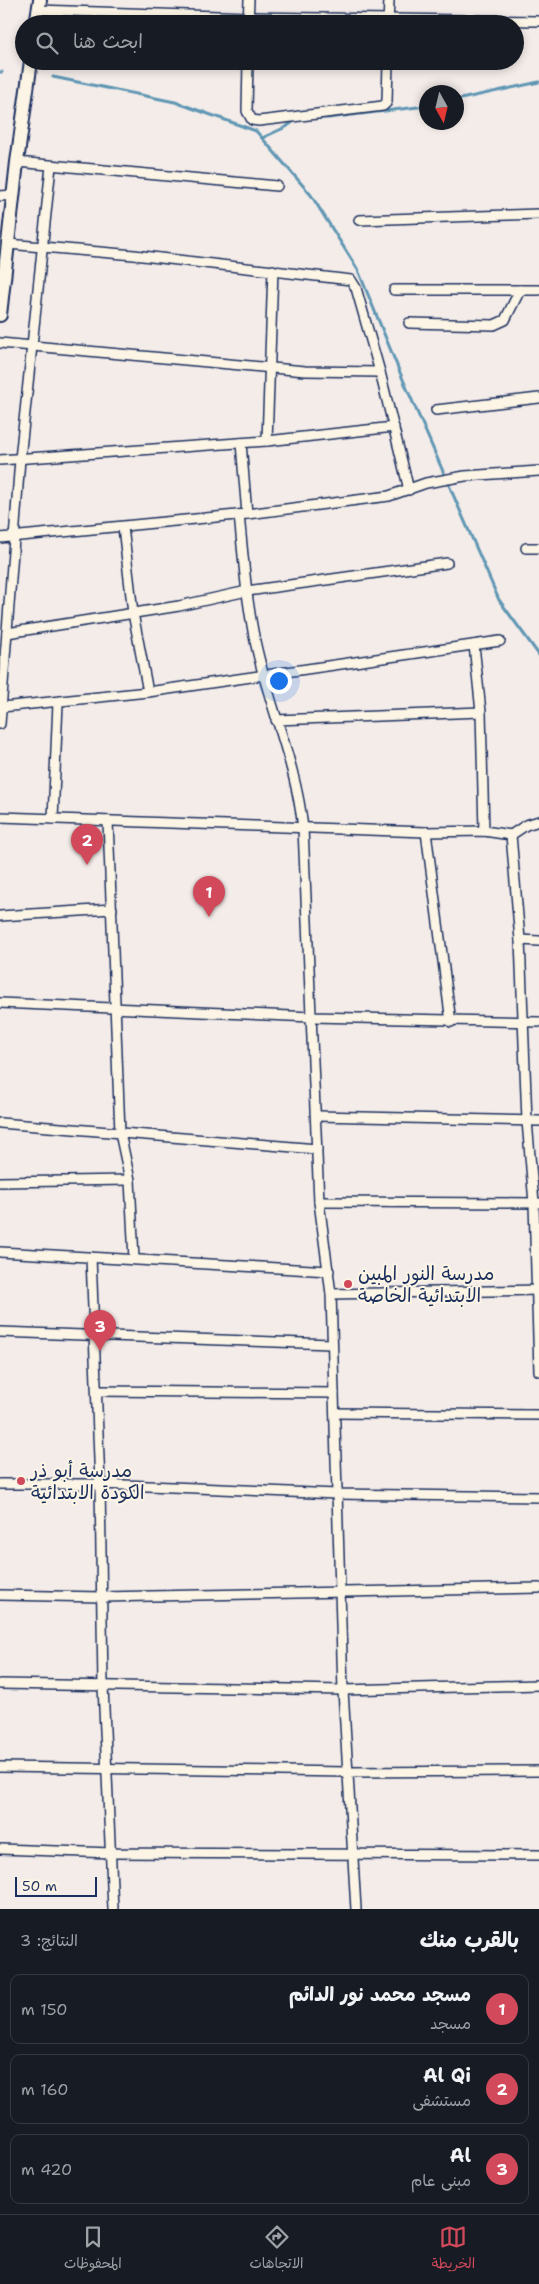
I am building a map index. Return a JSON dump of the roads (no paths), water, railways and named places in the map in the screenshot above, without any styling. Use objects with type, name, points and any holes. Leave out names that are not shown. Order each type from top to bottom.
[{"type":"main road","points":[[0,315],[5,250],[29,70]]},
{"type":"street","points":[[248,15],[249,0]]},
{"type":"street","points":[[388,15],[389,0]]},
{"type":"street","points":[[39,5],[178,15]]},
{"type":"street","points":[[524,21],[539,21]]},
{"type":"street","points":[[248,70],[247,111],[252,120],[258,122],[383,106],[387,102],[388,70]]},
{"type":"street","points":[[16,162],[277,186]]},
{"type":"street","points":[[0,724],[16,536],[20,458],[44,247],[51,166]]},
{"type":"street","points":[[0,196],[13,195]]},
{"type":"street","points":[[359,220],[539,214]]},
{"type":"street","points":[[5,250],[44,247],[273,270],[351,280],[356,288],[380,372],[410,490]]},
{"type":"street","points":[[268,441],[268,368],[273,270]]},
{"type":"street","points":[[394,290],[539,290]]},
{"type":"street","points":[[409,323],[494,325],[505,320],[520,290]]},
{"type":"street","points":[[0,343],[268,368],[327,372],[380,372]]},
{"type":"street","points":[[436,410],[539,398]]},
{"type":"street","points":[[0,460],[241,444],[394,427]]},
{"type":"street","points":[[241,444],[247,591],[263,675],[296,780],[303,828],[320,1202],[330,1271],[342,1690],[356,1909]]},
{"type":"street","points":[[0,538],[243,514],[390,496],[410,490],[426,482],[465,476],[539,471]]},
{"type":"street","points":[[122,527],[133,613],[148,692]]},
{"type":"street","points":[[526,548],[539,548]]},
{"type":"street","points":[[7,632],[179,606],[247,591],[447,563]]},
{"type":"street","points":[[2,707],[58,703],[148,692],[500,641]]},
{"type":"street","points":[[474,645],[481,712],[484,831]]},
{"type":"street","points":[[53,819],[58,703]]},
{"type":"street","points":[[276,720],[481,712]]},
{"type":"street","points":[[0,817],[426,832],[484,831],[508,833],[511,835]]},
{"type":"street","points":[[108,821],[120,1133],[130,1180],[134,1259]]},
{"type":"street","points":[[511,835],[526,825],[539,821]]},
{"type":"street","points":[[426,832],[451,1022]]},
{"type":"street","points":[[511,835],[520,940],[527,1121],[536,1203],[539,1371]]},
{"type":"street","points":[[0,916],[112,909]]},
{"type":"street","points":[[520,940],[539,941]]},
{"type":"street","points":[[0,1003],[451,1022],[539,1022]]},
{"type":"street","points":[[317,1116],[539,1121]]},
{"type":"street","points":[[0,1124],[317,1149]]},
{"type":"street","points":[[0,1182],[130,1180]]},
{"type":"street","points":[[320,1202],[536,1203]]},
{"type":"street","points":[[0,1252],[330,1271]]},
{"type":"street","points":[[91,1257],[100,1484],[103,1686],[112,1853],[113,1909]]},
{"type":"street","points":[[331,1294],[538,1290]]},
{"type":"street","points":[[0,1332],[331,1344]]},
{"type":"street","points":[[97,1391],[334,1393]]},
{"type":"street","points":[[335,1413],[539,1415]]},
{"type":"street","points":[[0,1484],[100,1484],[337,1494],[539,1497]]},
{"type":"street","points":[[0,1595],[102,1597],[539,1588]]},
{"type":"street","points":[[0,1684],[342,1690],[539,1685]]},
{"type":"street","points":[[0,1767],[347,1772],[539,1771]]},
{"type":"street","points":[[0,1849],[112,1853],[539,1855]]},
{"type":"waterway","points":[[53,77],[175,102],[256,131],[311,195],[358,270],[398,368],[499,600],[539,655]]},
{"type":"waterway","points":[[464,98],[539,82]]},
{"type":"waterway","points":[[313,118],[328,118],[419,107]]},
{"type":"waterway","points":[[262,138],[286,127],[297,119]]},
{"type":"place","name":"Al Qi","points":[[87,865]]},
{"type":"place","name":"مسجد محمد نور الدائم","points":[[209,917]]},
{"type":"place","name":"مدرسة النور المبين الابتدائية الخاصة","points":[[348,1284]]},
{"type":"place","name":"Al","points":[[100,1351]]},
{"type":"place","name":"مدرسة أبو ذر الكودة الابتدائية","points":[[21,1481]]}]
